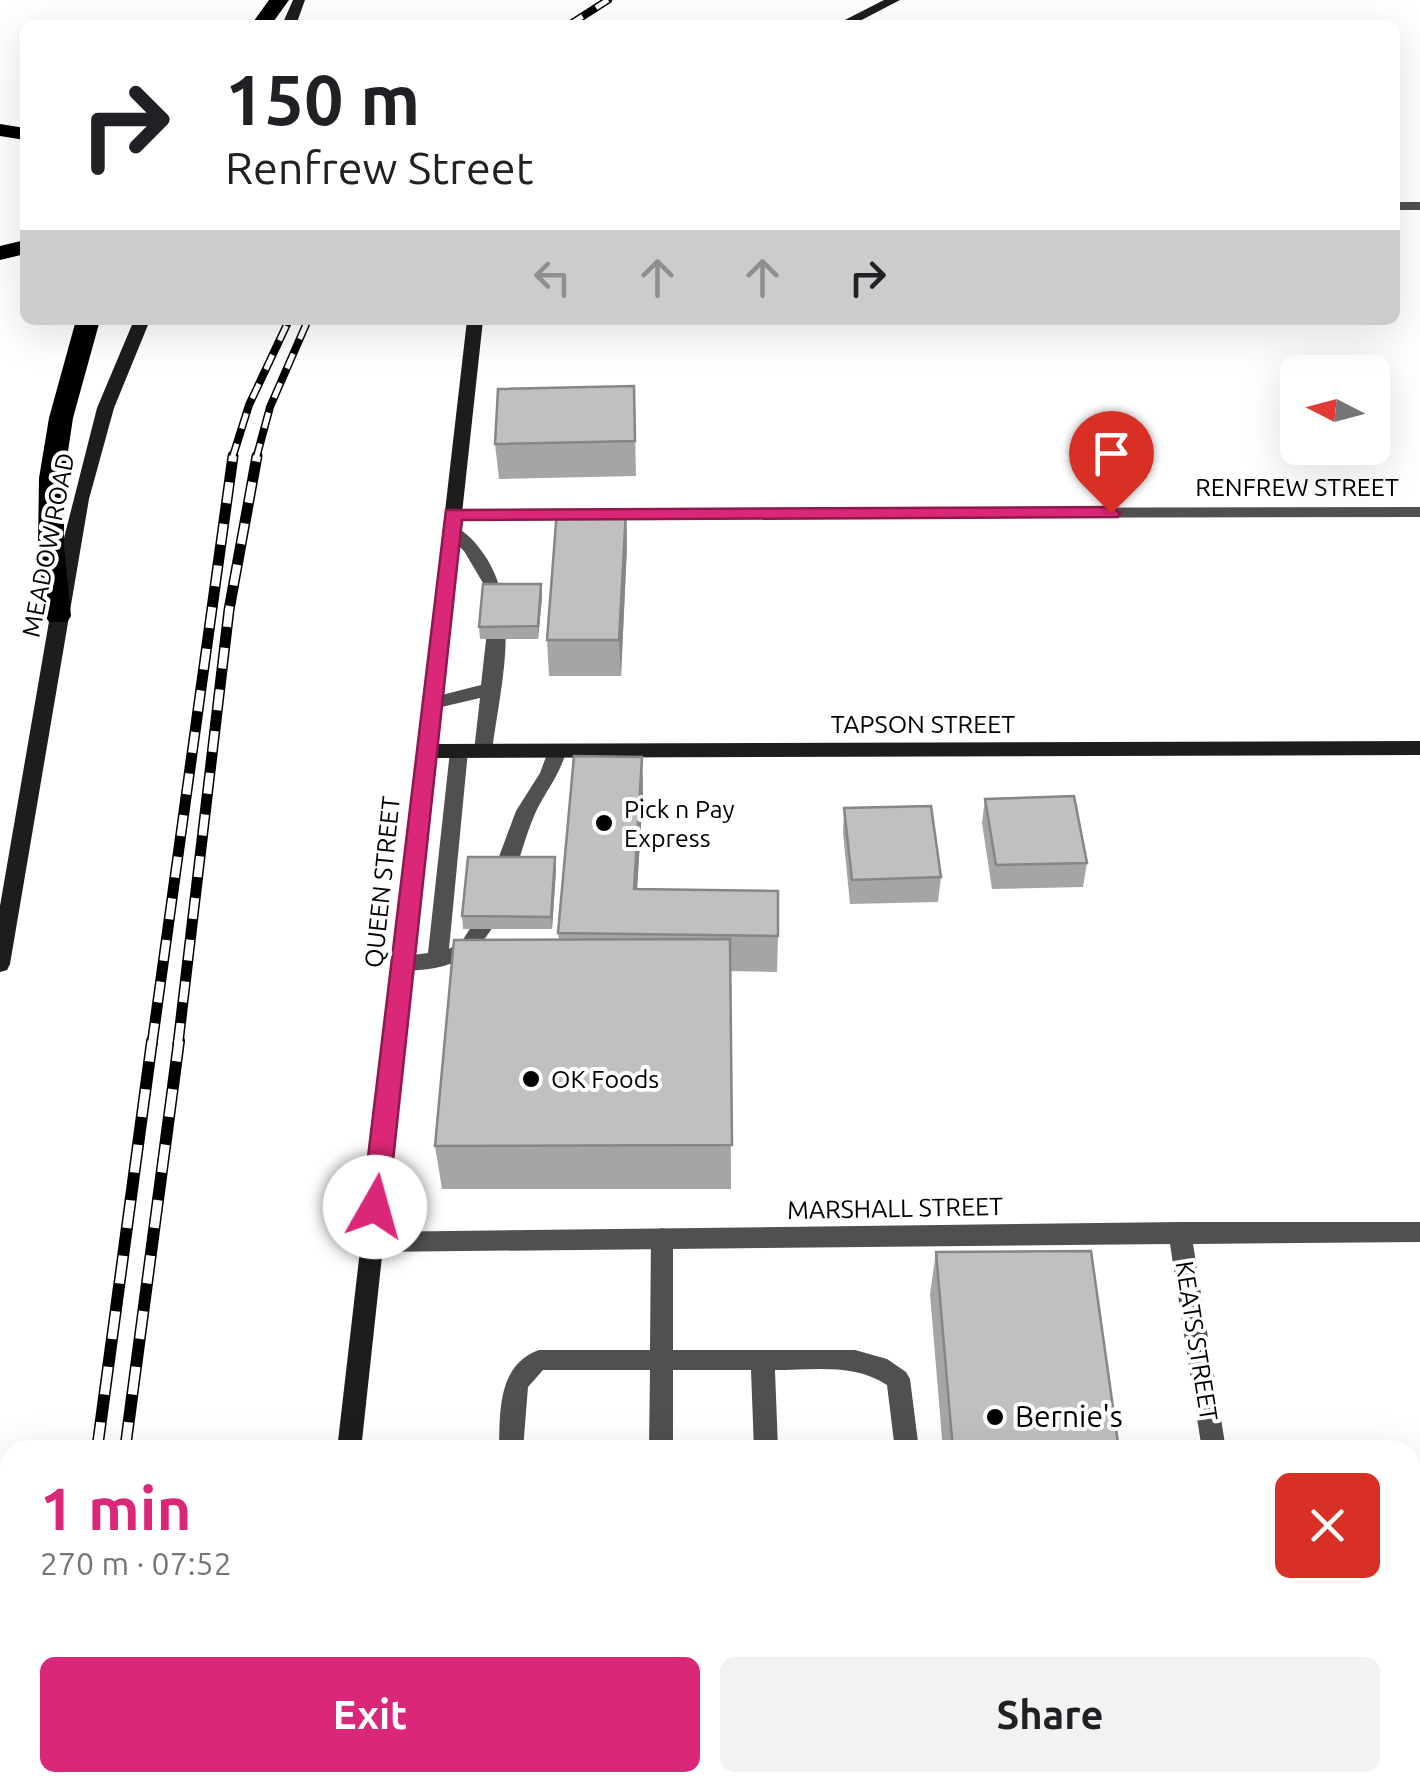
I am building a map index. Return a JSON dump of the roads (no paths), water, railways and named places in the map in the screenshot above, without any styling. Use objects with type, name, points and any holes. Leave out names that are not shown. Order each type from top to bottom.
[{"type":"highway","points":[[58,616],[49,552],[50,498],[57,434],[87,325]]},
{"type":"main road","points":[[852,20],[894,0]]},
{"type":"main road","name":"MEADOW ROAD","points":[[0,964],[73,527],[93,447],[140,325]]},
{"type":"main road","name":"QUEEN STREET","points":[[349,1440],[474,325]]},
{"type":"main road","name":"TAPSON STREET","points":[[427,751],[1420,748]]},
{"type":"street","name":"RENFREW STREET","points":[[452,522],[1420,512]]},
{"type":"street","points":[[452,522],[484,564],[499,606],[483,750]]},
{"type":"street","points":[[433,703],[490,688]]},
{"type":"street","points":[[403,963],[438,960],[469,946],[481,930],[516,833],[536,792],[552,771],[556,750]]},
{"type":"street","points":[[438,960],[459,751]]},
{"type":"street","name":"KEATS STREET","points":[[1180,1232],[1212,1440]]},
{"type":"street","name":"MARSHALL STREET","points":[[371,1242],[1420,1232]]},
{"type":"street","points":[[661,1440],[662,1238]]},
{"type":"street","points":[[511,1440],[514,1385],[523,1368],[538,1360],[855,1360],[880,1366],[898,1379],[906,1440]]},
{"type":"street","points":[[763,1360],[766,1440]]},
{"type":"railway","points":[[577,20],[608,0]]},
{"type":"railway","points":[[232,459],[249,405],[287,325]]},
{"type":"railway","points":[[256,459],[270,407],[306,325]]},
{"type":"railway","points":[[152,1044],[233,456]]},
{"type":"railway","points":[[178,1044],[229,610],[257,456]]},
{"type":"railway","points":[[98,1440],[152,1041]]},
{"type":"railway","points":[[126,1440],[179,1041]]},
{"type":"place","name":"Pick n Pay Express","points":[[604,823]]},
{"type":"place","name":"OK Foods","points":[[531,1079]]},
{"type":"place","name":"Bernie's","points":[[995,1417]]}]
